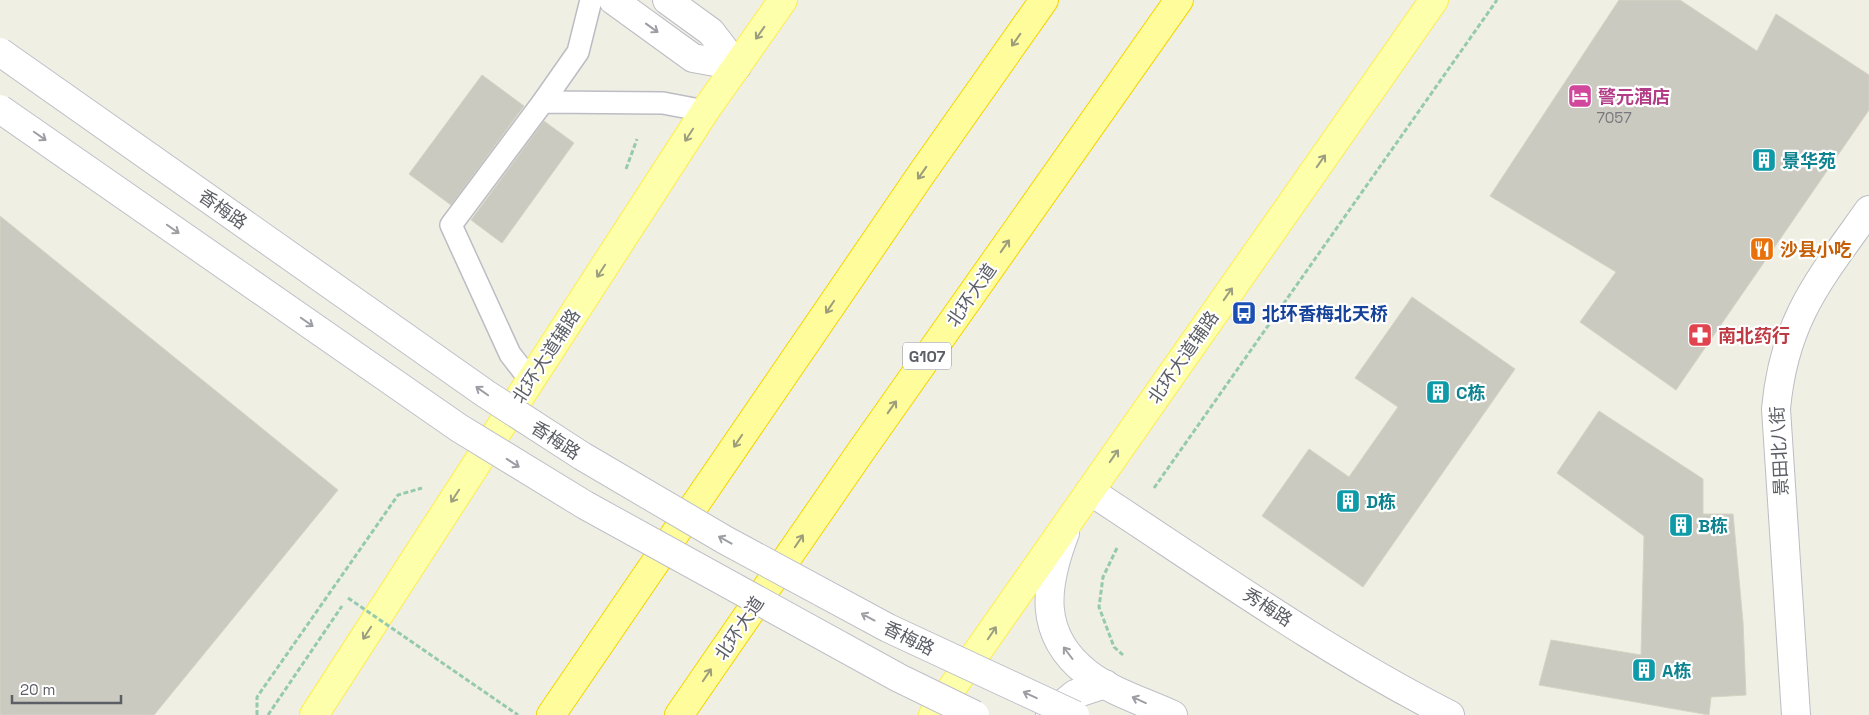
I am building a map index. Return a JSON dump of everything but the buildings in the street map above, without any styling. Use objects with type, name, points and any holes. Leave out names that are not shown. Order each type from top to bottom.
[{"type":"highway","points":[[551,715],[922,172],[1044,0]]},
{"type":"highway","name":"北环大道","points":[[679,715],[859,454],[1178,0]]},
{"type":"main road","points":[[613,0],[693,58],[737,66]]},
{"type":"main road","points":[[667,0],[711,32],[737,66]]},
{"type":"main road","name":"北环大道辅路","points":[[314,715],[705,111],[783,0]]},
{"type":"main road","name":"北环大道辅路","points":[[933,715],[1434,0]]},
{"type":"main road","name":"香梅路","points":[[0,52],[486,394],[582,456],[725,540],[888,628],[1075,715]]},
{"type":"main road","points":[[0,109],[459,428],[520,468],[828,639],[975,715]]},
{"type":"main road","name":"景田北八街","points":[[1796,715],[1776,409],[1778,387],[1782,361],[1800,312],[1813,289],[1869,210]]},
{"type":"main road","name":"秀梅路","points":[[1090,491],[1337,652],[1391,685],[1450,715]]},
{"type":"main road","points":[[1070,519],[1053,567],[1048,601],[1050,620],[1056,634],[1076,663],[1087,674],[1173,715]]},
{"type":"main road","points":[[1050,715],[1075,694],[1105,684]]},
{"type":"lane","points":[[530,380],[510,354],[451,225],[578,52],[591,0]]},
{"type":"lane","points":[[543,102],[662,103],[705,111]]},
{"type":"path","points":[[1154,488],[1497,0]]},
{"type":"path","points":[[257,715],[257,697],[398,495],[423,488]]},
{"type":"path","points":[[1118,545],[1103,577],[1099,607],[1114,646],[1126,658]]},
{"type":"path","points":[[268,715],[348,598],[518,715]]},
{"type":"place","name":"警元酒店","points":[[1580,96]]},
{"type":"place","name":"景华苑","points":[[1764,160]]},
{"type":"place","name":"沙县小吃","points":[[1762,249]]},
{"type":"place","name":"北环香梅北天桥","points":[[1244,313]]},
{"type":"place","name":"南北药行","points":[[1700,335]]},
{"type":"place","name":"C栋","points":[[1438,392]]},
{"type":"place","name":"D栋","points":[[1348,501]]},
{"type":"place","name":"B栋","points":[[1681,525]]},
{"type":"place","name":"A栋","points":[[1644,670]]}]
